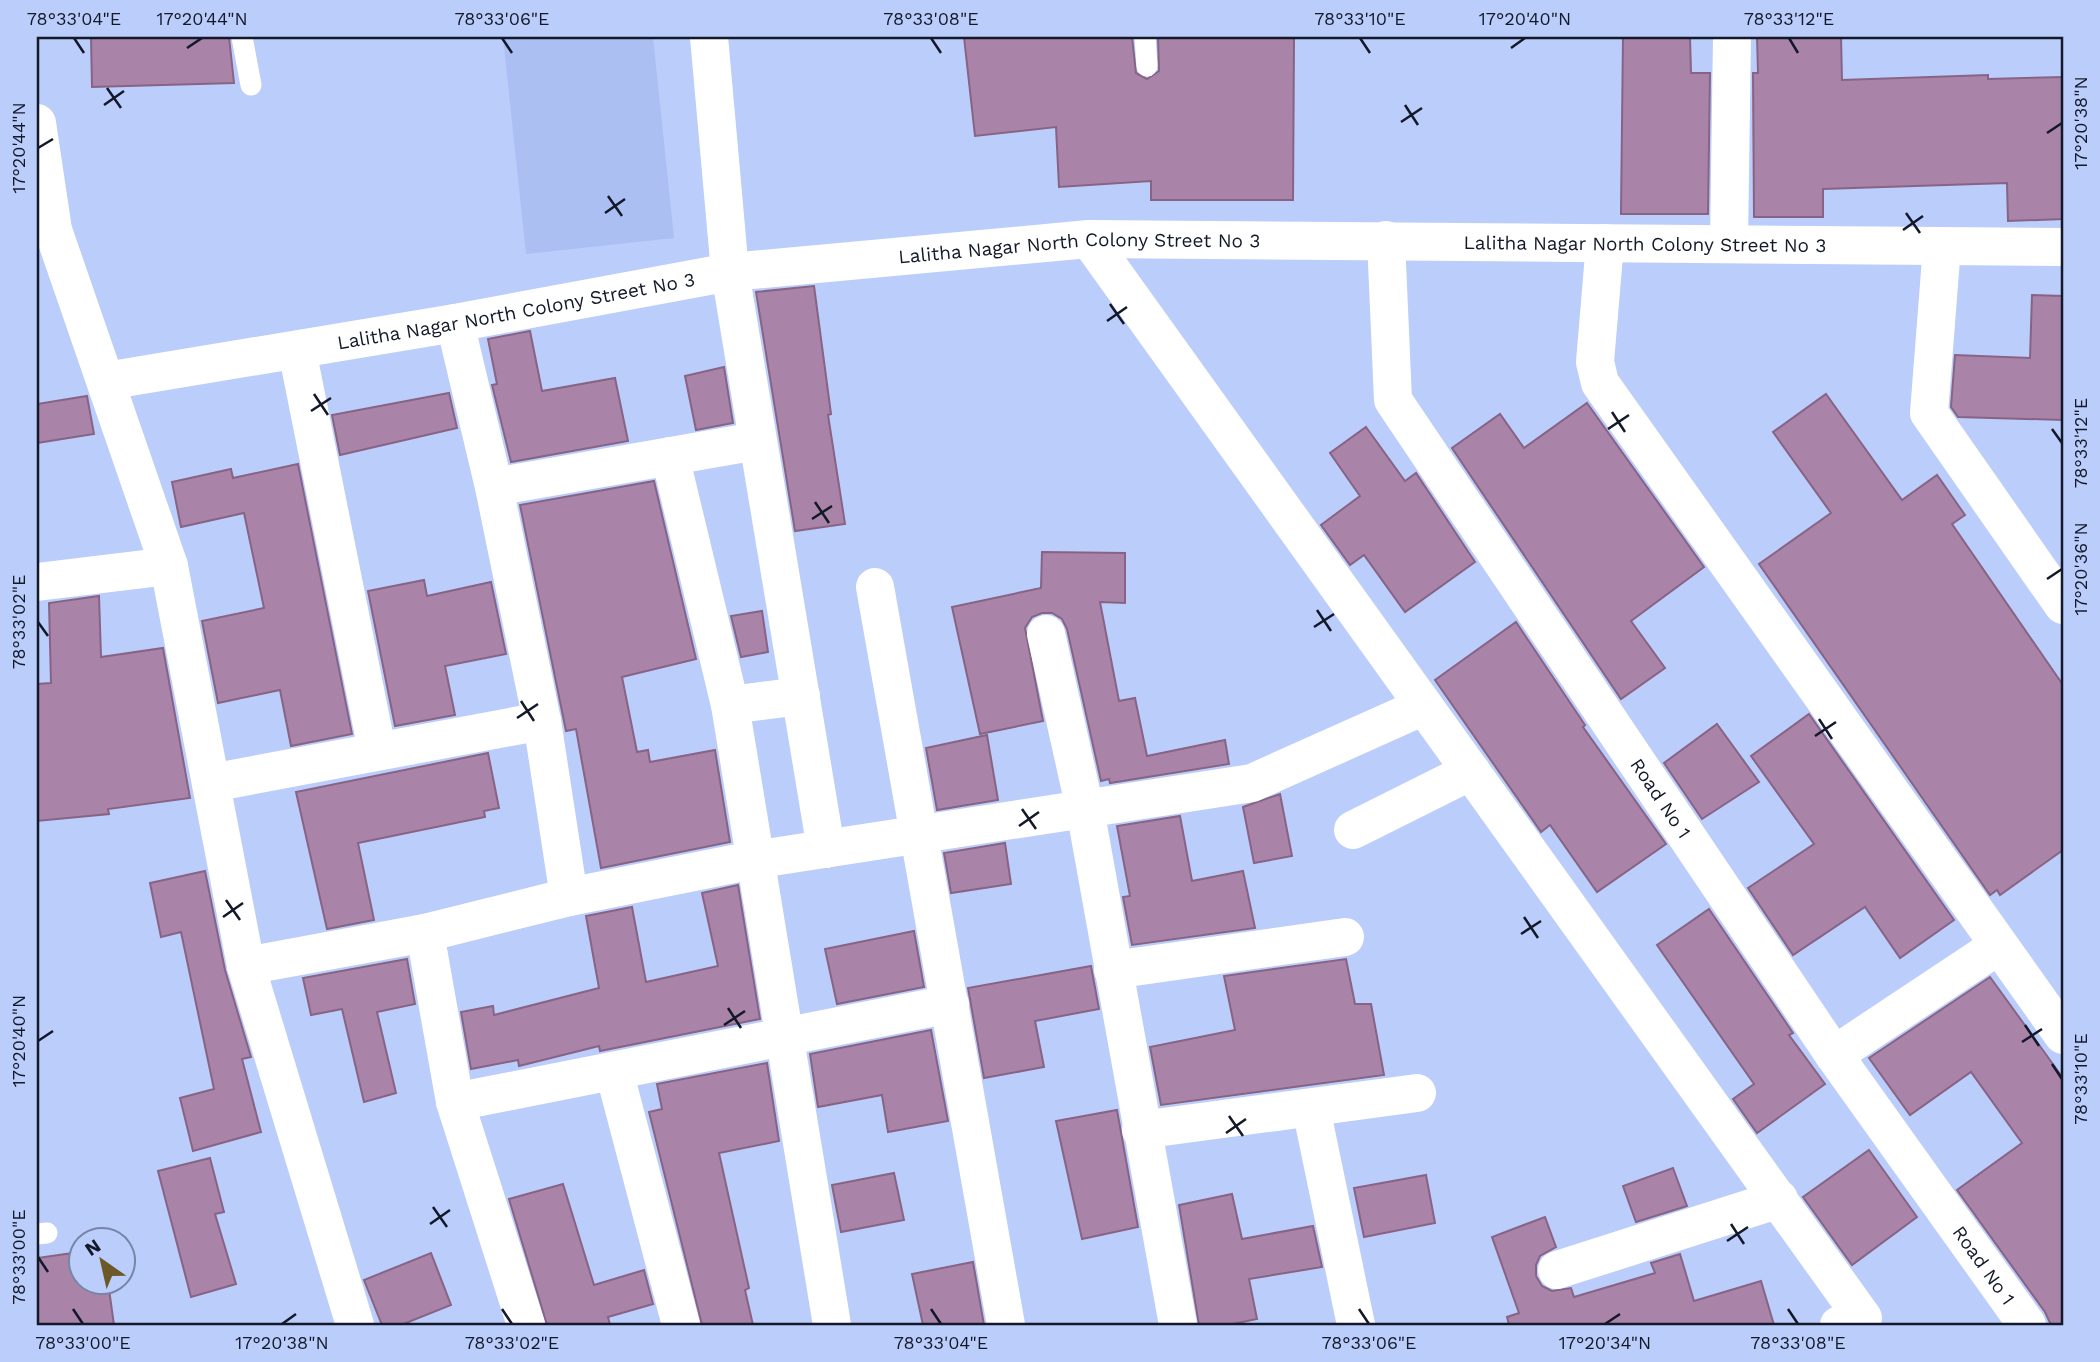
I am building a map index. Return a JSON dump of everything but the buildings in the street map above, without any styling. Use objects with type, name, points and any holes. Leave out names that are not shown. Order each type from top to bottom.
[{"type":"street","points":[[709,37],[730,272],[826,849]]},
{"type":"street","points":[[1729,244],[1732,37]]},
{"type":"street","points":[[37,123],[53,230],[169,566],[246,966],[355,1325]]},
{"type":"street","points":[[1089,239],[1863,1318],[1839,1325]]},
{"type":"street","name":"Lalitha Nagar North Colony Street No 3","points":[[106,382],[455,323],[730,272],[1089,239],[2063,247]]},
{"type":"street","name":"Road No 1","points":[[1386,240],[1393,400],[1835,1055],[2027,1325]]},
{"type":"street","points":[[1605,243],[1595,362],[1600,383],[2063,1035]]},
{"type":"street","points":[[1942,246],[1929,413],[2063,605]]},
{"type":"street","points":[[455,323],[494,487],[542,721],[569,897]]},
{"type":"street","points":[[297,350],[377,750]]},
{"type":"street","points":[[494,487],[757,441]]},
{"type":"street","points":[[670,456],[730,705],[753,860],[786,1037],[827,1324]]},
{"type":"street","points":[[37,582],[169,566]]},
{"type":"street","points":[[875,587],[916,833],[950,1004],[1006,1325]]},
{"type":"street","points":[[1045,634],[1085,809],[1178,1325]]},
{"type":"street","points":[[730,705],[801,696]]},
{"type":"street","points":[[246,966],[425,933],[569,897],[753,860],[1252,783],[1424,706]]},
{"type":"street","points":[[211,783],[542,721]]},
{"type":"street","points":[[1353,830],[1471,771]]},
{"type":"street","points":[[425,933],[455,1102],[526,1325]]},
{"type":"street","points":[[1113,970],[1345,937]]},
{"type":"street","points":[[1835,1055],[1998,946]]},
{"type":"street","points":[[455,1102],[950,1004]]},
{"type":"street","points":[[614,1071],[681,1325]]},
{"type":"street","points":[[1141,1130],[1417,1093]]},
{"type":"street","points":[[1311,1108],[1356,1325]]},
{"type":"street","points":[[1557,1270],[1779,1199]]},
{"type":"lane","points":[[242,37],[251,85]]},
{"type":"lane","points":[[1145,37],[1147,66]]},
{"type":"shaded area","points":[[503,37],[653,37],[674,238],[526,254]]}]
